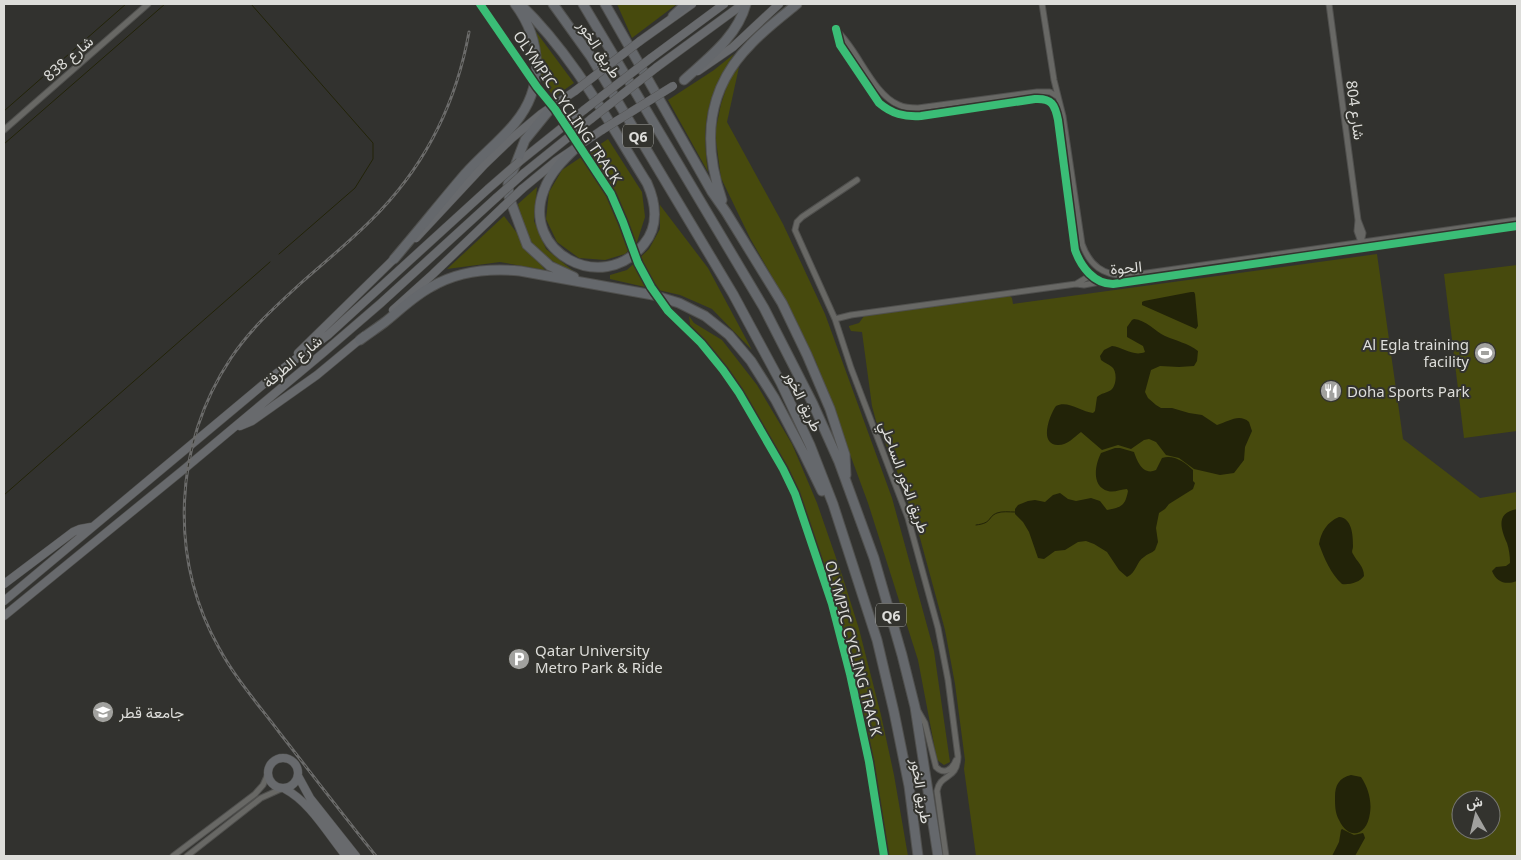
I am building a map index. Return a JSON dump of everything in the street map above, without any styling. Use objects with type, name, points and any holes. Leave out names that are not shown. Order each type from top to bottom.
[{"type":"highway","points":[[394,259],[466,174],[514,124],[529,101],[536,75],[536,51],[530,29],[514,4]]},
{"type":"highway","points":[[520,4],[542,25],[582,78],[647,183],[653,197],[655,212],[653,227],[647,240],[638,252],[626,261],[613,266],[599,268],[584,267],[571,262],[559,254],[543,231],[540,218],[540,204],[544,190],[551,176],[576,148]]},
{"type":"highway","name":"طريق الخور","points":[[553,4],[590,57],[733,294],[781,383],[810,445],[833,504],[877,640],[907,777],[918,856]]},
{"type":"highway","name":"طريق الخور","points":[[583,4],[764,308],[813,404],[847,483],[889,606],[915,707],[938,856]]},
{"type":"highway","points":[[673,16],[686,4]]},
{"type":"highway","points":[[726,212],[716,184],[710,148],[710,124],[715,101],[724,79],[749,45],[764,30],[797,4]]},
{"type":"highway","points":[[606,5],[712,192],[782,302],[830,409],[845,455],[847,483]]},
{"type":"highway","points":[[684,80],[723,43],[737,24],[744,6]]},
{"type":"highway","points":[[551,108],[525,140],[508,184],[509,197],[527,245],[535,254],[560,272],[600,286]]},
{"type":"highway","points":[[360,340],[430,287],[453,276],[480,270],[506,270],[653,295],[679,303],[705,316],[729,335],[751,361],[766,383],[823,494],[833,504]]},
{"type":"main road","points":[[277,373],[431,224],[485,164],[533,120],[575,91],[673,16],[692,4]]},
{"type":"main road","name":"شارع الطرفة","points":[[4,601],[277,373],[332,331],[519,162],[651,58],[724,4]]},
{"type":"main road","points":[[231,430],[252,421],[275,406],[360,340],[522,189],[556,161],[733,47],[779,4]]},
{"type":"main road","name":"شارع الطرفة","points":[[4,616],[231,430],[381,303],[524,173],[657,67],[744,6]]},
{"type":"main road","points":[[4,584],[73,532],[91,528]]},
{"type":"main road","points":[[283,789],[294,785],[298,776],[296,765],[284,758],[274,761],[270,765],[268,774],[272,784],[296,795],[346,856]]},
{"type":"main road","points":[[298,776],[310,798],[356,856]]},
{"type":"street","name":"شارع 838","points":[[4,130],[148,4]]},
{"type":"street","name":"الحوة","points":[[1042,4],[1058,97],[1065,124],[1082,244],[1088,258],[1105,273],[1126,276],[1517,226]]},
{"type":"street","name":"شارع 804","points":[[1328,4],[1358,220],[1357,231],[1362,245]]},
{"type":"street","points":[[836,30],[847,41],[882,93],[893,102],[902,106],[918,108],[1037,92],[1050,92],[1058,97],[1053,105],[1047,99],[1035,99],[921,116],[898,115],[887,110],[879,103],[840,45],[836,30]]},
{"type":"street","points":[[840,45],[847,41]]},
{"type":"street","name":"الحوة","points":[[1053,105],[1058,120],[1075,250],[1082,264],[1100,282],[1113,284],[1517,220]]},
{"type":"street","name":"طريق الخور الساحلي","points":[[857,180],[802,217],[796,226],[797,235],[835,319],[851,368],[908,518],[938,628],[948,680],[958,758]]},
{"type":"street","points":[[1076,284],[1091,275]]},
{"type":"street","points":[[835,319],[1100,282]]},
{"type":"street","points":[[915,707],[925,723],[936,767],[942,771],[948,770],[952,768],[958,758]]},
{"type":"street","points":[[946,856],[937,788],[940,782],[954,772],[958,758]]},
{"type":"street","points":[[177,855],[264,785],[268,774]]},
{"type":"street","points":[[184,848],[189,856],[264,796],[283,789]]},
{"type":"street","points":[[246,801],[251,806]]},
{"type":"shaded area","points":[[617,4],[677,4],[632,38]]},
{"type":"shaded area","points":[[531,25],[574,83],[554,97],[539,77]]},
{"type":"shaded area","points":[[734,54],[718,83],[708,110],[705,139],[708,172],[668,100],[714,70]]},
{"type":"shaded area","points":[[739,67],[727,122],[783,224],[825,314],[892,498],[934,651],[950,762],[944,765],[937,760],[918,660],[868,503],[816,362],[791,310],[750,238],[721,178],[715,133],[721,104],[729,80]]},
{"type":"shaded area","points":[[608,139],[642,192],[645,217],[637,242],[625,254],[605,260],[579,258],[557,242],[546,219],[549,192],[562,170]]},
{"type":"shaded area","points":[[537,187],[534,221],[546,249],[577,274],[545,256],[538,250],[528,235],[518,204]]},
{"type":"shaded area","points":[[660,205],[708,268],[752,350],[712,309],[680,295],[610,279],[610,275],[627,270],[649,249],[660,229]]},
{"type":"shaded area","points":[[504,216],[545,270],[500,262],[447,269]]},
{"type":"shaded area","points":[[1377,254],[1403,439],[1480,498],[1517,492],[1517,856],[976,856],[955,684],[945,630],[920,538],[901,481],[876,421],[872,406],[862,332],[851,331],[849,326],[859,323],[864,316],[1009,295],[1012,298],[1013,304]]},
{"type":"shaded area","name":"Al Egla training facility","points":[[1517,265],[1517,431],[1464,438],[1444,274]]},
{"type":"shaded area","points":[[1191,292],[1195,294],[1198,326],[1196,329],[1142,305],[1144,301]]},
{"type":"shaded area","points":[[689,316],[694,323],[722,340],[757,385],[792,444],[817,503],[859,629],[894,775],[908,856],[884,856],[863,724],[836,619],[801,506],[758,426],[728,377],[691,332]]},
{"type":"shaded area","points":[[1134,319],[1142,321],[1165,336],[1198,351],[1197,361],[1194,366],[1160,366],[1151,370],[1145,392],[1148,398],[1161,408],[1172,408],[1202,415],[1217,425],[1237,418],[1245,419],[1249,422],[1252,431],[1245,447],[1244,460],[1234,473],[1220,475],[1194,469],[1179,458],[1166,455],[1156,442],[1149,439],[1144,440],[1131,449],[1118,445],[1102,450],[1081,432],[1062,445],[1052,444],[1048,440],[1047,428],[1056,406],[1065,404],[1093,413],[1097,397],[1113,388],[1116,378],[1115,372],[1112,367],[1101,360],[1100,356],[1104,350],[1112,346],[1132,353],[1145,352],[1143,346],[1127,337],[1127,327]]},
{"type":"shaded area","points":[[1115,448],[1134,452],[1141,467],[1148,471],[1156,470],[1162,458],[1166,457],[1179,460],[1193,470],[1193,481],[1195,483],[1193,489],[1169,504],[1159,513],[1156,528],[1158,542],[1155,550],[1141,559],[1133,572],[1127,577],[1119,570],[1107,552],[1086,541],[1078,542],[1065,550],[1055,551],[1044,559],[1038,558],[1029,532],[1015,514],[1015,509],[1018,505],[1028,501],[1045,502],[1053,495],[1060,493],[1068,499],[1076,501],[1091,498],[1100,501],[1107,510],[1119,507],[1126,500],[1127,489],[1113,492],[1108,491],[1099,485],[1096,475],[1097,463],[1101,453]]},
{"type":"shaded area","points":[[1517,509],[1517,581],[1506,583],[1496,578],[1492,571],[1496,567],[1506,566],[1510,563],[1509,550],[1502,522],[1505,514]]},
{"type":"shaded area","points":[[1339,517],[1347,520],[1351,528],[1353,537],[1352,553],[1364,573],[1360,580],[1354,583],[1342,584],[1334,576],[1319,544],[1325,528]]},
{"type":"shaded area","points":[[1351,775],[1361,777],[1370,799],[1368,821],[1362,831],[1357,833],[1352,833],[1343,827],[1336,809],[1335,793],[1337,786],[1343,778]]},
{"type":"shaded area","points":[[1342,829],[1354,835],[1363,833],[1364,835],[1365,838],[1355,856],[1332,856],[1339,842]]},
{"type":"waterway","points":[[4,111],[126,4]]},
{"type":"waterway","points":[[4,144],[165,4]]},
{"type":"waterway","points":[[251,4],[373,143],[373,159],[355,188],[279,254]]},
{"type":"waterway","points":[[4,495],[270,262]]},
{"type":"waterway","points":[[976,525],[985,523],[997,513],[1015,512]]},
{"type":"railway","points":[[376,856],[247,691],[219,648],[203,613],[191,576],[185,539],[184,501],[189,464],[198,427],[212,391],[231,358],[238,347],[273,309],[372,220],[413,171],[448,105],[464,57],[469,32]]},
{"type":"cycle path","name":"OLYMPIC CYCLING TRACK","points":[[480,4],[537,87],[555,109],[611,194],[638,263],[651,287],[668,311],[701,343],[723,370],[739,393],[783,469],[795,494],[832,604],[850,674],[869,762],[884,856]]},
{"type":"cycle path","points":[[836,29],[840,45],[879,103],[899,114],[921,116],[1035,99],[1049,101],[1056,110],[1058,120],[1075,250],[1089,273],[1094,278],[1106,283],[1113,284],[1517,226]]},
{"type":"place","name":"Al Egla training facility","points":[[1485,353]]},
{"type":"place","name":"Doha Sports Park","points":[[1331,391]]},
{"type":"place","name":"Qatar University Metro Park & Ride","points":[[519,659]]},
{"type":"place","name":"جامعة قطر","points":[[103,712]]}]
